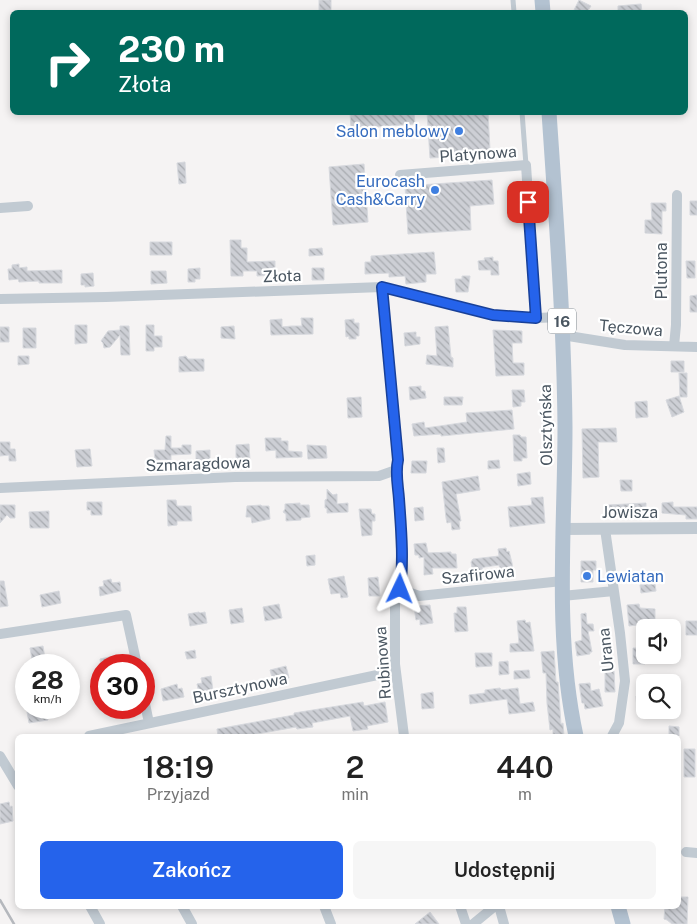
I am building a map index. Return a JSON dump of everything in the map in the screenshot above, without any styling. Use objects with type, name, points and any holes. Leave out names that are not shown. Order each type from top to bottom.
[{"type":"main road","name":"Olsztyńska","points":[[549,115],[562,317],[565,426],[562,588],[565,665],[576,734]]},
{"type":"main road","points":[[619,909],[622,924]]},
{"type":"street","name":"Platynowa","points":[[400,174],[526,165],[536,318]]},
{"type":"street","name":"Plutona","points":[[674,346],[676,325],[677,195]]},
{"type":"street","points":[[0,208],[28,206]]},
{"type":"street","name":"Złota","points":[[0,299],[106,298],[382,287],[493,315],[536,318],[562,317]]},
{"type":"street","points":[[382,287],[398,460],[396,470],[399,497],[400,589]]},
{"type":"street","name":"Tęczowa","points":[[562,335],[625,345],[697,347]]},
{"type":"street","name":"Szmaragdowa","points":[[0,488],[235,477],[379,476],[396,470]]},
{"type":"street","name":"Jowisza","points":[[563,529],[697,528]]},
{"type":"street","name":"Urana","points":[[605,529],[625,681],[619,723],[613,734]]},
{"type":"street","name":"Szafirowa","points":[[400,589],[419,596],[562,588],[614,591]]},
{"type":"street","name":"Rubinowa","points":[[400,589],[395,603],[395,664],[404,734]]},
{"type":"street","points":[[0,634],[126,615],[134,654]]},
{"type":"street","name":"Bursztynowa","points":[[97,734],[382,674],[395,664]]},
{"type":"street","points":[[148,719],[149,723]]},
{"type":"street","points":[[0,756],[15,781]]},
{"type":"street","points":[[686,852],[697,853]]},
{"type":"street","points":[[92,909],[100,924]]},
{"type":"street","points":[[184,909],[192,924]]},
{"type":"street","points":[[325,909],[331,924]]},
{"type":"street","points":[[461,909],[466,924]]},
{"type":"street","points":[[473,924],[490,909]]},
{"type":"street","points":[[500,909],[504,924]]},
{"type":"lane","points":[[522,115],[526,165]]},
{"type":"building","points":[[319,0],[331,0],[331,10],[319,10]]},
{"type":"building","points":[[579,0],[591,6],[588,10],[574,10]]},
{"type":"building","points":[[641,4],[642,10],[618,10],[618,6]]},
{"type":"building","points":[[350,115],[414,115],[415,124],[351,129]]},
{"type":"building","name":"Salon meblowy","points":[[427,115],[488,115],[490,150],[447,152],[448,157],[430,158]]},
{"type":"building","points":[[185,162],[186,183],[179,184],[177,163]]},
{"type":"building","points":[[364,164],[368,222],[333,225],[329,167]]},
{"type":"building","points":[[492,180],[494,204],[470,206],[471,230],[408,234],[405,186]]},
{"type":"building","points":[[690,201],[697,201],[697,215],[690,215]]},
{"type":"building","points":[[651,203],[666,203],[666,211],[662,211],[662,234],[645,233],[645,220],[652,220]]},
{"type":"building","points":[[230,240],[241,240],[241,248],[247,248],[247,262],[275,261],[273,275],[257,276],[257,271],[243,271],[243,276],[231,276]]},
{"type":"building","points":[[150,242],[172,242],[172,255],[150,255]]},
{"type":"building","points":[[322,248],[323,255],[309,256],[309,249]]},
{"type":"building","points":[[434,252],[436,274],[426,274],[426,282],[406,284],[405,276],[389,277],[389,273],[365,274],[365,262],[371,262],[371,256]]},
{"type":"building","points":[[493,257],[493,261],[498,261],[499,275],[491,275],[491,270],[479,270],[478,261]]},
{"type":"building","points":[[686,261],[695,261],[695,278],[687,278]]},
{"type":"building","points":[[19,264],[19,268],[27,267],[27,271],[62,270],[62,283],[19,282],[18,279],[9,280],[8,269],[12,269],[12,265]]},
{"type":"building","points":[[200,268],[200,279],[195,279],[195,282],[188,282],[188,269]]},
{"type":"building","points":[[312,268],[324,268],[324,280],[312,280]]},
{"type":"building","points":[[151,271],[166,271],[167,283],[151,284]]},
{"type":"building","points":[[93,273],[94,286],[85,287],[85,285],[81,285],[81,274]]},
{"type":"building","points":[[462,276],[470,276],[468,292],[456,292],[455,279],[462,279]]},
{"type":"building","points":[[697,295],[697,312],[690,312],[690,296]]},
{"type":"building","points":[[301,318],[313,318],[313,334],[271,335],[270,320],[282,319],[282,327],[302,326]]},
{"type":"building","points":[[354,319],[354,323],[359,323],[359,336],[356,336],[356,339],[349,339],[349,336],[346,337],[345,320]]},
{"type":"building","points":[[75,325],[87,325],[87,343],[75,344]]},
{"type":"building","points":[[146,325],[154,325],[154,336],[162,336],[162,347],[154,347],[154,351],[146,351]]},
{"type":"building","points":[[120,326],[129,326],[130,355],[121,355],[120,335],[110,347],[104,348],[101,341],[108,331],[120,330]]},
{"type":"building","points":[[234,326],[235,339],[221,338],[221,327]]},
{"type":"building","points":[[448,326],[453,367],[426,364],[427,355],[437,356],[435,327]]},
{"type":"building","points":[[0,327],[9,327],[9,342],[0,342]]},
{"type":"building","points":[[23,328],[36,328],[36,348],[23,348]]},
{"type":"building","points":[[493,330],[522,331],[522,343],[512,343],[513,363],[524,363],[524,375],[496,376]]},
{"type":"building","points":[[416,332],[416,337],[420,337],[420,344],[405,346],[404,333]]},
{"type":"building","points":[[18,356],[29,356],[29,364],[18,365]]},
{"type":"building","points":[[186,356],[188,359],[204,359],[204,371],[179,372],[179,357]]},
{"type":"building","points":[[671,361],[684,361],[684,372],[671,372]]},
{"type":"building","points":[[679,373],[687,373],[687,397],[680,397]]},
{"type":"building","points":[[421,386],[421,391],[425,391],[426,398],[410,400],[409,387]]},
{"type":"building","points":[[512,390],[524,390],[525,402],[521,402],[521,406],[513,407]]},
{"type":"building","points":[[679,396],[684,412],[672,417],[666,400]]},
{"type":"building","points":[[361,397],[362,417],[348,418],[347,398]]},
{"type":"building","points":[[444,397],[463,397],[462,405],[444,405]]},
{"type":"building","points":[[647,401],[648,417],[636,418],[635,402]]},
{"type":"building","points":[[512,410],[514,429],[441,436],[441,434],[414,436],[412,424],[424,422],[425,428],[440,426],[467,422],[466,413]]},
{"type":"building","points":[[616,428],[617,442],[598,442],[599,477],[583,478],[582,429]]},
{"type":"building","points":[[513,435],[526,437],[527,458],[522,458],[522,461],[514,461]]},
{"type":"building","points":[[166,436],[171,436],[171,448],[182,448],[182,445],[191,445],[191,454],[171,455],[171,460],[155,460],[154,450],[165,450]]},
{"type":"building","points":[[265,438],[281,438],[281,441],[288,441],[288,451],[302,452],[302,457],[276,458],[276,450],[266,451]]},
{"type":"building","points":[[0,442],[10,442],[10,449],[15,449],[16,461],[9,461],[9,455],[0,456]]},
{"type":"building","points":[[249,444],[250,461],[236,461],[236,445]]},
{"type":"building","points":[[307,445],[326,446],[327,458],[308,459]]},
{"type":"building","points":[[437,448],[444,448],[445,462],[438,463]]},
{"type":"building","points":[[90,449],[92,466],[77,467],[75,450]]},
{"type":"building","points":[[210,450],[210,463],[196,463],[196,451]]},
{"type":"building","points":[[499,460],[500,468],[488,469],[488,461]]},
{"type":"building","points":[[412,461],[427,461],[426,473],[411,473]]},
{"type":"building","points":[[530,472],[531,484],[518,486],[517,474]]},
{"type":"building","points":[[478,476],[480,490],[456,494],[461,521],[459,521],[460,529],[452,530],[451,522],[447,523],[442,482]]},
{"type":"building","points":[[620,480],[632,480],[632,491],[621,491]]},
{"type":"building","points":[[327,489],[333,495],[337,494],[337,504],[348,503],[348,512],[327,513],[325,500],[327,499]]},
{"type":"building","points":[[543,497],[545,523],[510,527],[508,507],[532,505],[531,498]]},
{"type":"building","points":[[167,500],[176,500],[177,506],[191,506],[192,521],[177,521],[177,525],[168,526]]},
{"type":"building","points":[[87,502],[102,502],[102,515],[91,515],[91,510],[87,510]]},
{"type":"building","points":[[673,502],[673,507],[697,507],[697,519],[686,519],[686,515],[662,513],[662,503]]},
{"type":"building","points":[[300,503],[300,505],[309,505],[310,517],[286,521],[286,514],[283,512],[285,504]]},
{"type":"building","points":[[646,503],[646,515],[609,517],[608,505]]},
{"type":"building","points":[[0,505],[15,505],[15,518],[10,518],[7,515],[0,523]]},
{"type":"building","points":[[247,506],[269,506],[270,519],[252,523],[251,517],[246,517]]},
{"type":"building","points":[[423,507],[424,520],[415,521],[414,508]]},
{"type":"building","points":[[359,509],[371,509],[372,514],[375,514],[375,521],[372,521],[372,535],[362,536]]},
{"type":"building","points":[[49,511],[49,528],[30,528],[29,512]]},
{"type":"building","points":[[426,543],[428,553],[451,552],[451,554],[456,554],[457,568],[432,568],[433,574],[424,575],[424,557],[419,558],[419,555],[415,555],[414,544]]},
{"type":"building","points":[[506,548],[507,552],[509,551],[512,563],[513,571],[511,574],[501,575],[499,565],[482,568],[483,573],[473,574],[471,562],[473,559],[499,556],[498,549]]},
{"type":"building","points":[[315,555],[315,565],[307,566],[306,556]]},
{"type":"building","name":"Lewiatan","points":[[581,561],[596,561],[596,570],[593,570],[593,582],[581,582]]},
{"type":"building","points":[[344,576],[348,597],[341,598],[340,593],[331,594],[328,579]]},
{"type":"building","points":[[378,577],[380,596],[369,596],[368,578]]},
{"type":"building","points":[[111,579],[112,583],[120,582],[121,591],[100,596],[99,587],[104,586],[103,581]]},
{"type":"building","points":[[0,581],[4,581],[8,606],[0,607]]},
{"type":"building","points":[[655,584],[656,591],[641,593],[640,585]]},
{"type":"building","points":[[59,591],[61,603],[42,607],[40,595]]},
{"type":"building","points":[[279,604],[282,618],[265,621],[263,607]]},
{"type":"building","points":[[639,604],[640,608],[655,609],[655,619],[636,619],[636,625],[629,626],[627,605]]},
{"type":"building","points":[[430,605],[433,623],[420,625],[420,619],[416,620],[414,606]]},
{"type":"building","points":[[457,607],[466,607],[468,631],[455,632],[454,613],[457,613]]},
{"type":"building","points":[[242,608],[244,622],[231,624],[229,610]]},
{"type":"building","points":[[205,612],[207,623],[190,626],[188,614]]},
{"type":"building","points":[[586,613],[587,624],[593,624],[594,631],[588,631],[592,652],[577,656],[575,642],[582,640],[581,614]]},
{"type":"building","points":[[525,620],[526,623],[530,622],[534,651],[510,652],[510,644],[519,643],[517,621]]},
{"type":"building","points":[[686,621],[697,621],[697,635],[686,635]]},
{"type":"building","points":[[43,646],[44,654],[31,654],[30,648]]},
{"type":"building","points":[[633,648],[636,648],[636,664],[633,664]]},
{"type":"building","points":[[195,650],[196,658],[187,659],[185,652]]},
{"type":"building","points":[[554,651],[556,682],[558,682],[561,724],[563,723],[564,734],[553,734],[553,729],[550,730],[546,673],[543,673],[541,652]]},
{"type":"building","points":[[475,653],[492,653],[492,666],[476,667]]},
{"type":"building","points":[[508,661],[509,674],[499,675],[499,662]]},
{"type":"building","points":[[286,666],[289,678],[273,681],[270,670]]},
{"type":"building","points":[[529,670],[530,678],[514,679],[514,671]]},
{"type":"building","points":[[605,671],[614,671],[615,692],[605,692]]},
{"type":"building","points":[[211,676],[213,691],[199,694],[197,684],[202,683],[201,678]]},
{"type":"building","points":[[590,683],[591,691],[599,689],[603,706],[585,709],[584,703],[582,703],[579,684]]},
{"type":"building","points":[[177,684],[178,689],[182,688],[184,697],[163,701],[161,689]]},
{"type":"building","points":[[500,688],[501,690],[518,688],[520,704],[533,702],[535,711],[509,714],[507,699],[470,704],[469,695],[485,693],[485,690]]},
{"type":"building","points":[[433,692],[434,708],[422,709],[421,694]]},
{"type":"building","points":[[363,702],[364,706],[385,702],[388,722],[367,726],[368,729],[353,731],[350,716],[312,723],[313,727],[297,729],[296,727],[257,734],[218,734],[217,729],[294,715],[294,713]]},
{"type":"building","points":[[28,719],[48,720],[29,723]]},
{"type":"building","points":[[669,726],[679,727],[679,734],[669,734]]},
{"type":"building","points":[[684,749],[695,749],[695,777],[684,777]]},
{"type":"building","points":[[9,802],[10,807],[12,806],[13,821],[0,824],[0,804]]},
{"type":"building","points":[[681,897],[688,897],[687,924],[672,924],[664,919],[665,909],[681,909]]},
{"type":"building","points":[[430,912],[439,924],[415,924]]},
{"type":"railway","points":[[0,900],[14,924]]},
{"type":"place","name":"Salon meblowy","points":[[459,131]]},
{"type":"place","name":"Eurocash Cash&Carry","points":[[435,190]]},
{"type":"place","name":"Lewiatan","points":[[587,576]]},
{"type":"route","points":[[400,589],[402,577],[396,470],[398,460],[382,287],[493,315],[536,318],[528,202]]}]
